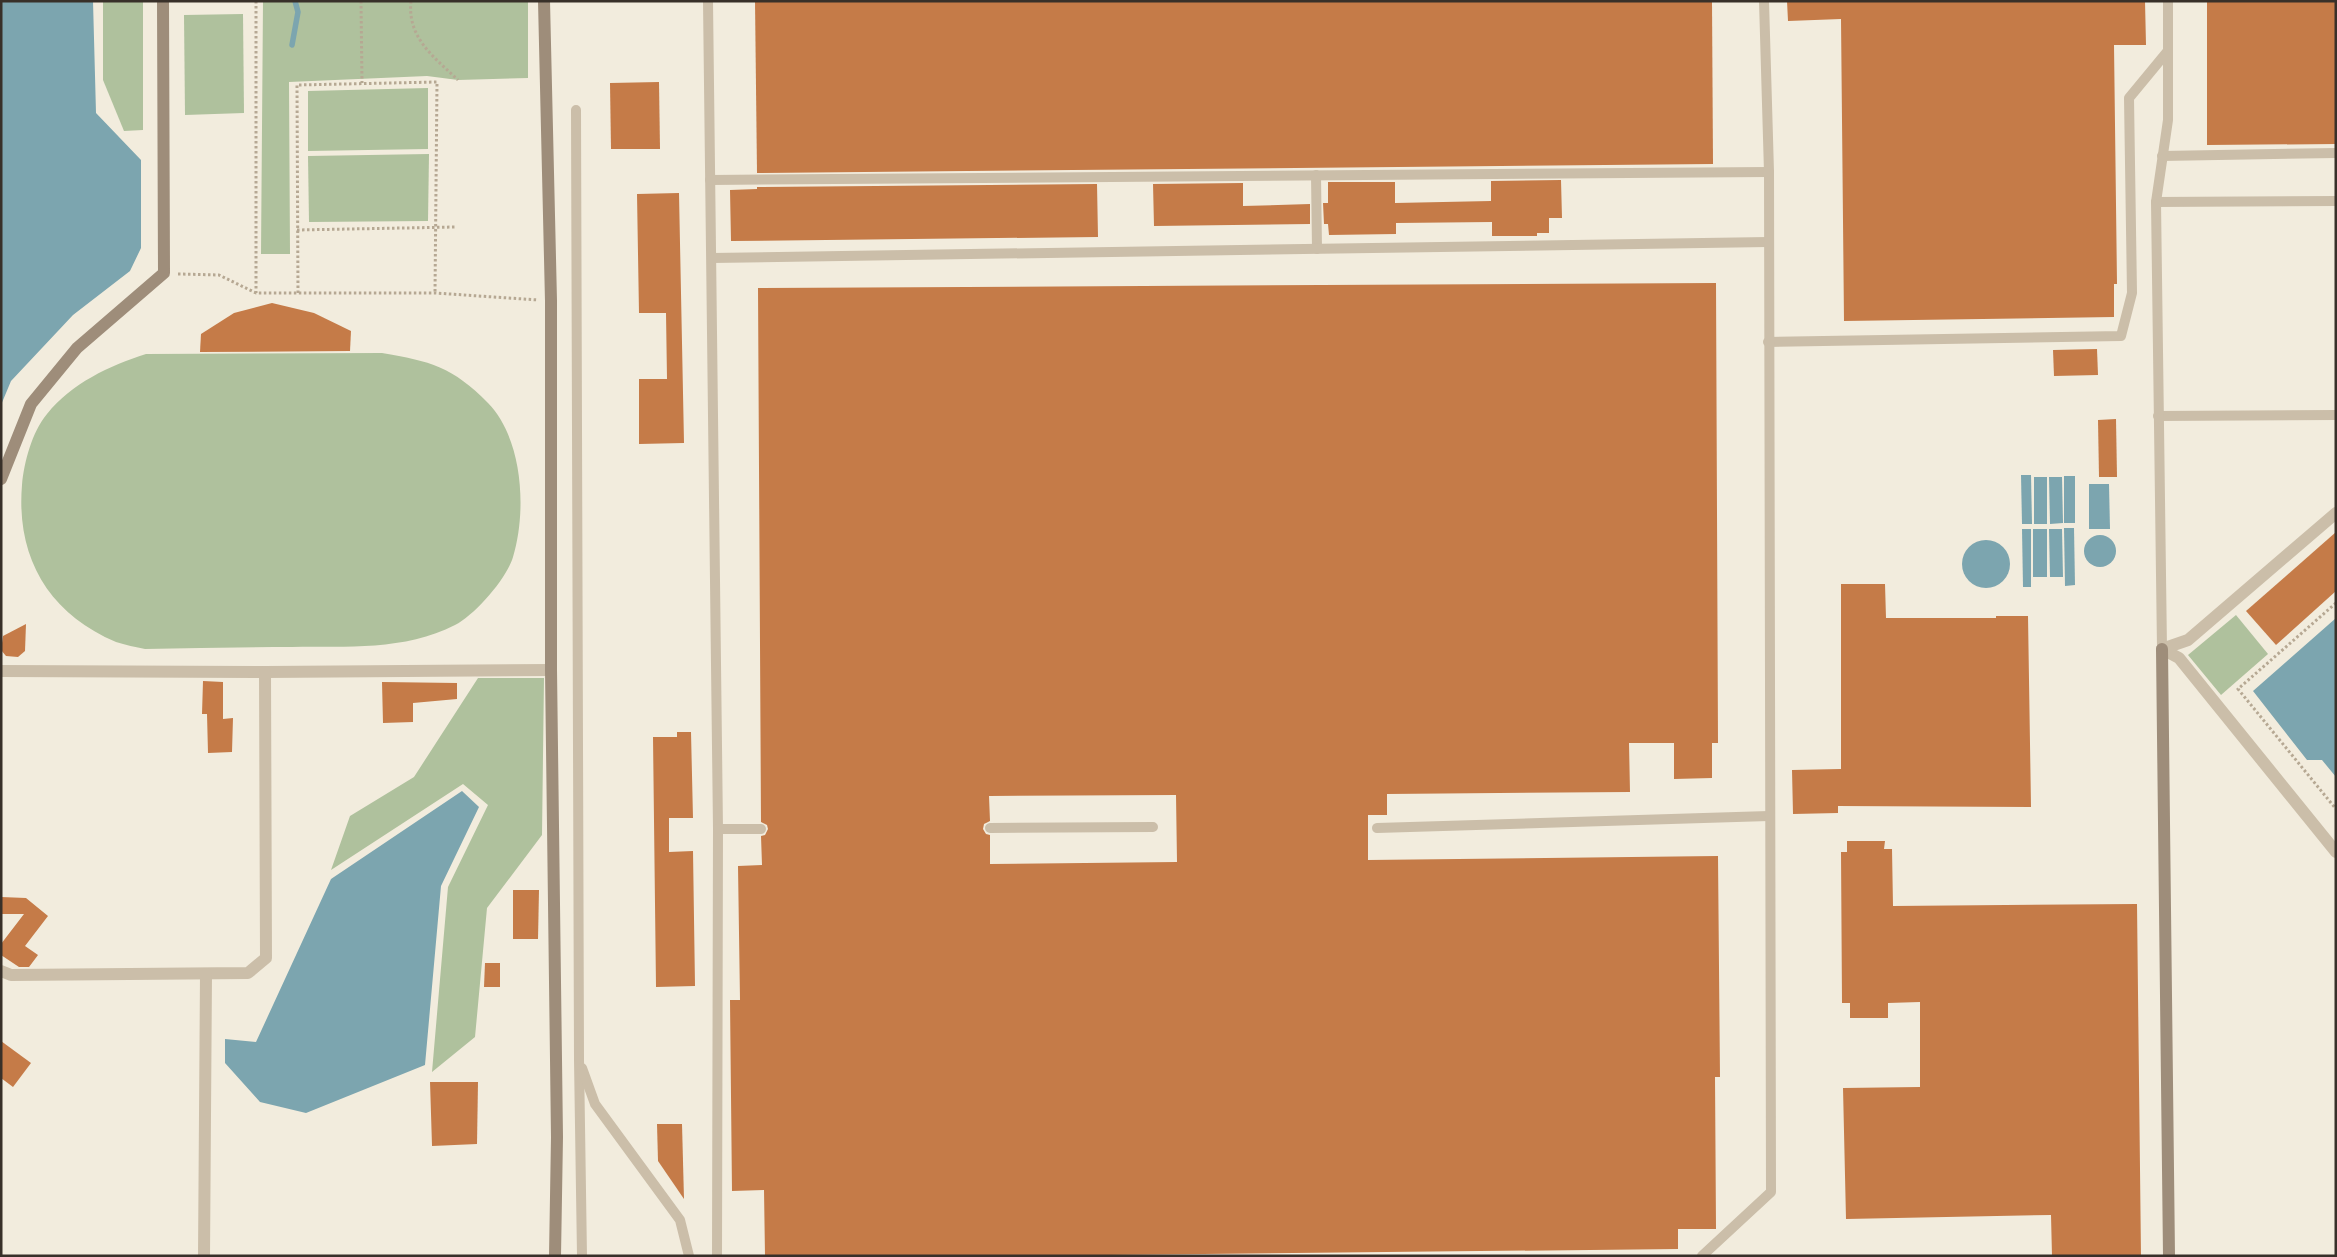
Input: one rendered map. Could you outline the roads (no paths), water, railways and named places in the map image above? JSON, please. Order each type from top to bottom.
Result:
[{"type":"street","points":[[1,479],[31,404],[77,348],[164,273],[163,1]]},
{"type":"street","points":[[544,1],[551,301],[551,670],[557,1137],[555,1256]]},
{"type":"street","points":[[2162,648],[2188,640],[2336,513]]},
{"type":"street","points":[[2162,648],[2179,658],[2336,852]]},
{"type":"street","points":[[2162,648],[2169,1256]]},
{"type":"street","points":[[1,671],[551,670]]},
{"type":"street","points":[[1,971],[11,976],[248,973],[266,958],[265,672]]},
{"type":"street","points":[[204,1256],[206,974]]},
{"type":"lane","points":[[708,1],[718,829],[717,1256]]},
{"type":"lane","points":[[1702,1256],[1770,1192],[1768,816],[1769,172],[1764,1]]},
{"type":"lane","points":[[2162,648],[2156,202],[2168,120],[2166,52],[2168,1]]},
{"type":"lane","points":[[1768,342],[2121,336],[2132,293],[2129,98],[2166,52]]},
{"type":"lane","points":[[576,110],[579,1060],[582,1256]]},
{"type":"lane","points":[[2162,156],[2336,153]]},
{"type":"lane","points":[[710,180],[1769,172]]},
{"type":"lane","points":[[1316,176],[1317,249]]},
{"type":"lane","points":[[2156,202],[2336,201]]},
{"type":"lane","points":[[712,258],[1768,242]]},
{"type":"lane","points":[[2158,416],[2336,415]]},
{"type":"lane","points":[[1377,828],[1768,816]]},
{"type":"lane","points":[[990,828],[1153,827]]},
{"type":"lane","points":[[718,829],[761,829]]},
{"type":"lane","points":[[579,1060],[595,1104],[680,1220],[688,1256]]},
{"type":"water","points":[[1,1],[93,1],[96,113],[141,160],[141,248],[130,271],[73,315],[11,381],[1,405]]},
{"type":"water","points":[[2021,475],[2031,475],[2032,524],[2022,524]]},
{"type":"water","points":[[2064,476],[2075,476],[2075,523],[2064,523]]},
{"type":"water","points":[[2034,477],[2047,477],[2047,524],[2034,524]]},
{"type":"water","points":[[2049,477],[2062,477],[2063,523],[2050,524]]},
{"type":"water","points":[[2089,484],[2109,484],[2110,529],[2089,529]]},
{"type":"water","points":[[2064,528],[2074,528],[2075,585],[2065,586]]},
{"type":"water","points":[[2022,529],[2031,529],[2031,587],[2023,587]]},
{"type":"water","points":[[2033,529],[2047,529],[2047,577],[2033,577]]},
{"type":"water","points":[[2049,529],[2062,529],[2063,577],[2050,577]]},
{"type":"water","points":[[2100,535],[2112,539],[2116,551],[2112,563],[2100,567],[2088,563],[2084,551],[2088,539]]},
{"type":"water","points":[[1986,540],[1995,542],[2003,547],[2008,555],[2010,564],[2008,573],[2003,581],[1995,586],[1986,588],[1977,586],[1969,581],[1964,573],[1962,564],[1964,555],[1969,547],[1977,542]]},
{"type":"water","points":[[2336,618],[2336,777],[2322,760],[2307,760],[2253,691]]},
{"type":"water","points":[[462,791],[479,807],[441,886],[425,1065],[306,1113],[260,1102],[225,1063],[225,1039],[256,1042],[331,879]]},
{"type":"waterway","points":[[292,45],[298,12],[295,1]]}]
